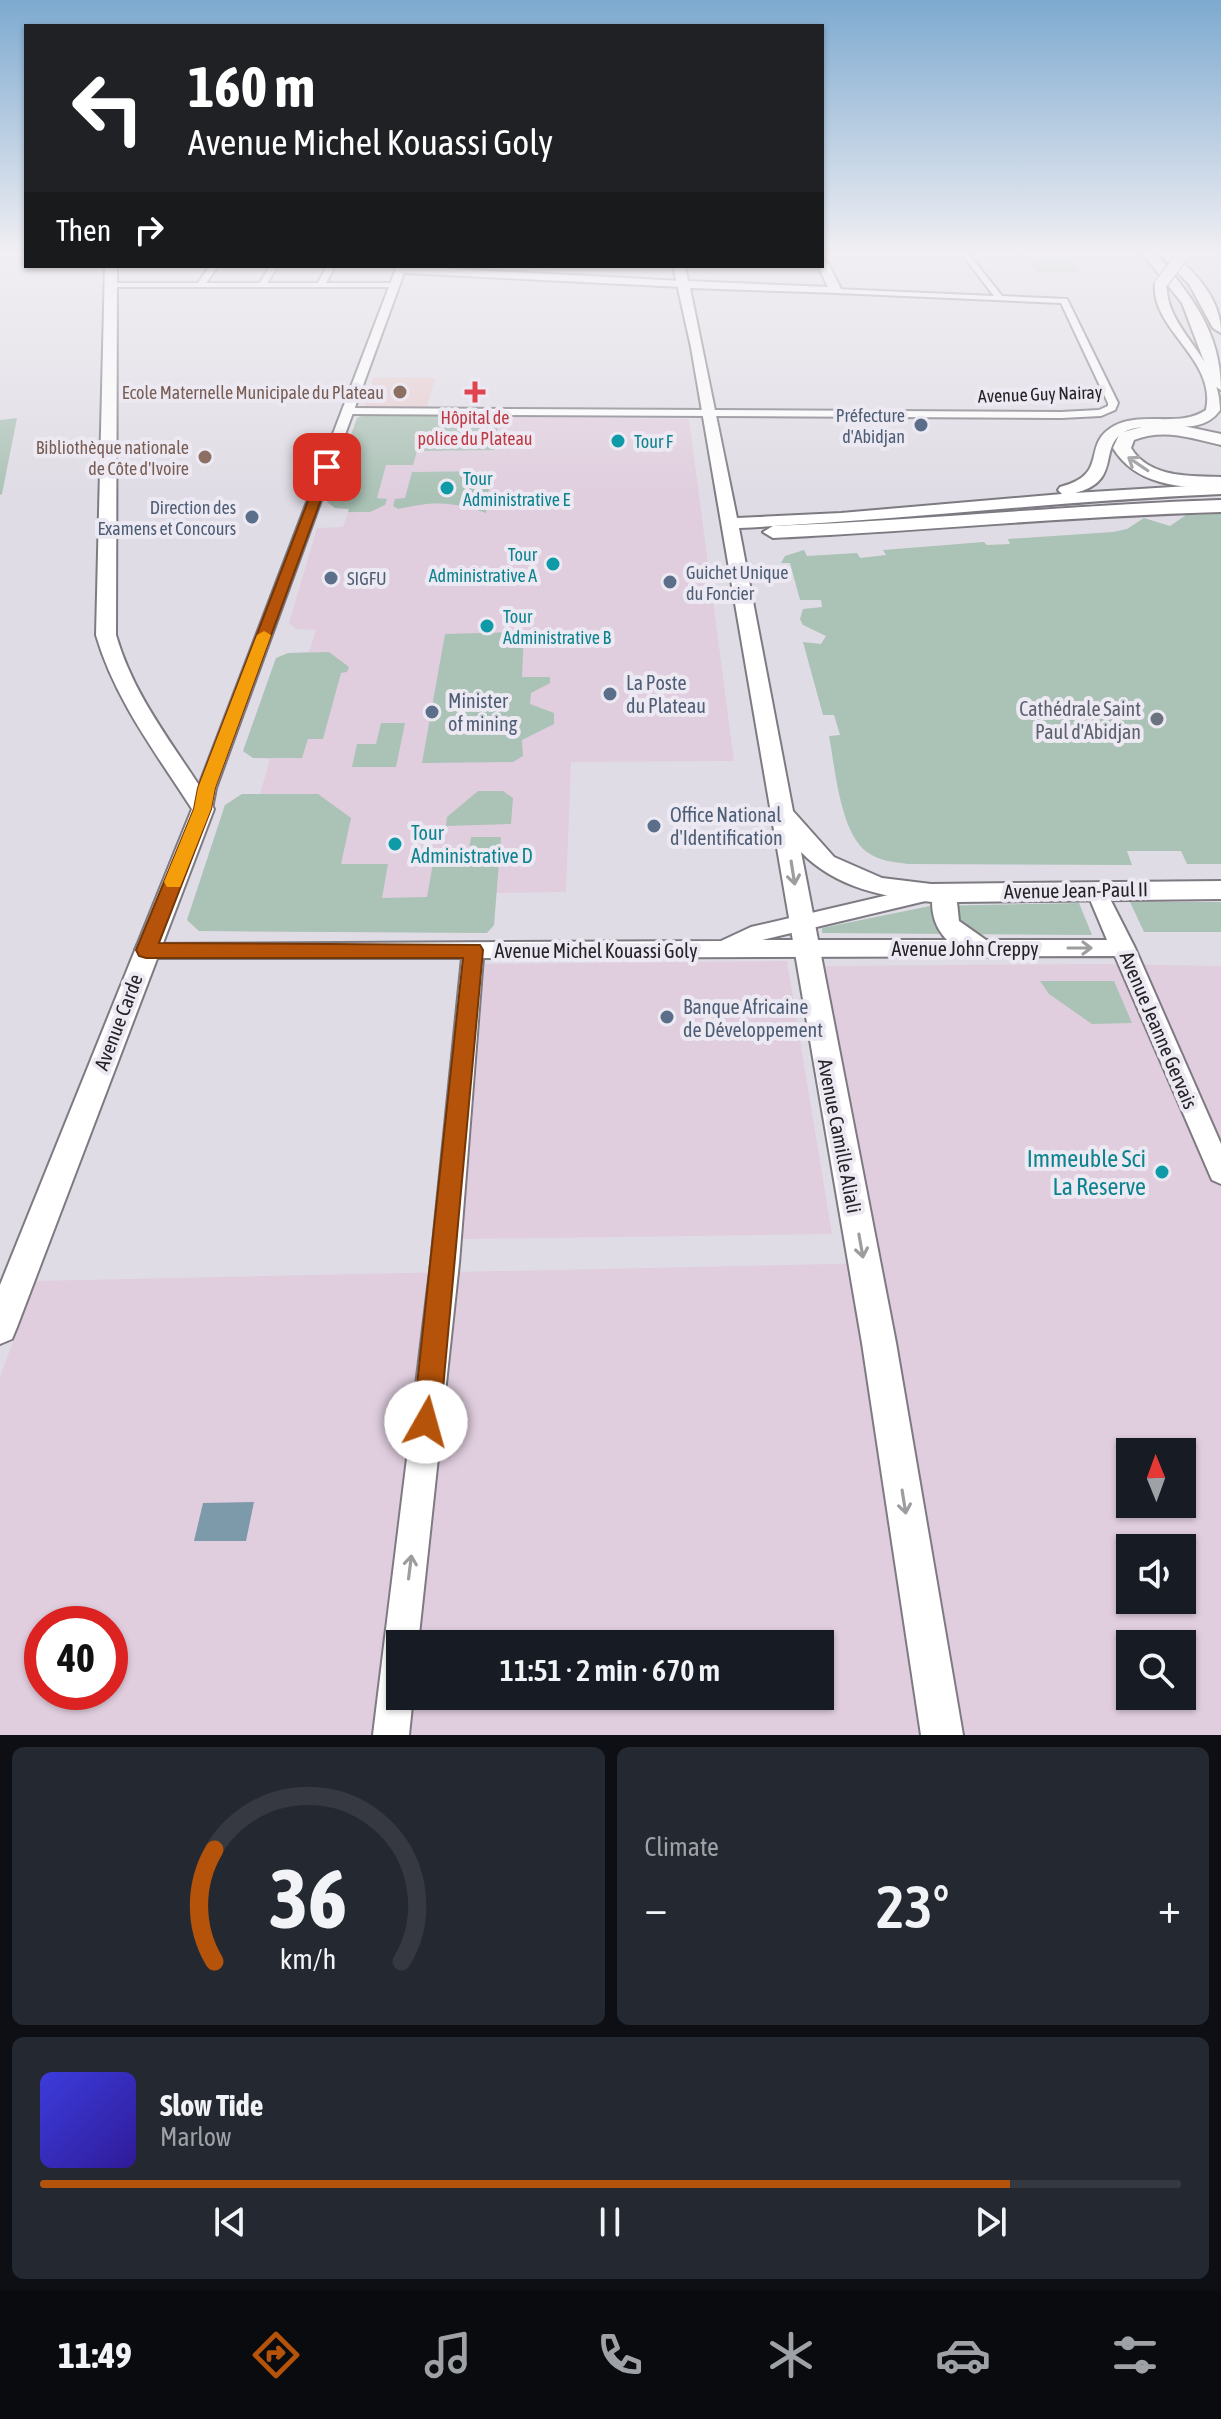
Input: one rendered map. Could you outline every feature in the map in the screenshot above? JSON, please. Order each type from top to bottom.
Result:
[{"type":"highway","points":[[1200,334],[1217,383]]},
{"type":"highway","points":[[1219,491],[1145,470],[1128,459],[1122,443],[1137,432],[1167,429],[1221,440]]},
{"type":"highway","points":[[773,532],[932,525],[1115,509],[1219,491]]},
{"type":"main road","points":[[111,334],[106,635],[111,658],[124,686],[203,809]]},
{"type":"main road","name":"Avenue Camille Aliali","points":[[693,334],[879,1343],[942,1735]]},
{"type":"main road","points":[[919,510],[1086,485],[1100,473],[1106,443],[1119,429],[1149,423],[1186,422],[1209,415],[1215,404],[1217,383],[1183,334]]},
{"type":"main road","points":[[728,530],[1126,493],[1219,491]]},
{"type":"main road","points":[[728,530],[773,532]]},
{"type":"main road","name":"Avenue Jean-Paul II","points":[[777,797],[802,839],[834,868],[878,886],[938,892],[1221,890]]},
{"type":"main road","name":"Avenue Carde","points":[[0,1327],[203,809]]},
{"type":"main road","points":[[938,892],[945,924],[953,933],[977,947]]},
{"type":"street","name":"Avenue Carde","points":[[203,809],[207,788],[377,334]]},
{"type":"street","name":"Avenue Guy Nairay","points":[[708,412],[1101,413],[1112,408],[1113,403],[1080,334]]},
{"type":"street","points":[[348,411],[708,412]]},
{"type":"street","name":"Avenue Jeanne Gervais","points":[[1096,890],[1221,1172]]},
{"type":"street","name":"Avenue Jean-Paul II","points":[[803,936],[938,892]]},
{"type":"street","name":"Avenue John Creppy","points":[[803,936],[977,947],[1124,948]]},
{"type":"street","name":"Avenue Michel Kouassi Goly","points":[[146,950],[719,950],[803,936]]},
{"type":"street","points":[[403,1630],[446,1249],[473,950]]},
{"type":"street","points":[[391,1735],[394,1710]]},
{"type":"shaded area","name":"Ecole Maternelle Municipale du Plateau","points":[[374,378],[435,378],[427,407],[364,407]]},
{"type":"shaded area","points":[[364,415],[689,419],[734,761],[571,762],[566,892],[496,893],[494,925],[487,932],[199,931],[187,920],[225,805],[242,794],[260,794],[270,759],[253,758],[243,751],[276,658],[288,653],[309,652],[316,630],[296,629],[289,623],[317,528],[343,527],[349,509],[335,508],[327,502],[357,418]]},
{"type":"shaded area","points":[[787,961],[832,1234],[462,1239],[485,964]]},
{"type":"shaded area","points":[[823,966],[1221,966],[1221,1735],[0,1735],[0,1377],[35,1281],[877,1263]]},
{"type":"green space","points":[[364,415],[491,415],[499,418],[494,450],[417,451],[413,465],[386,465],[377,498],[387,499],[385,505],[370,512],[348,512],[349,509],[335,508],[327,502],[357,418]]},
{"type":"green space","points":[[17,418],[2,494],[0,495],[0,420]]},
{"type":"green space","points":[[491,471],[486,513],[442,504],[398,509],[393,506],[395,499],[405,498],[412,472]]},
{"type":"green space","points":[[1221,510],[1221,864],[1187,864],[1181,851],[1127,851],[1132,865],[908,864],[876,857],[858,843],[840,798],[829,736],[840,735],[834,715],[823,715],[803,642],[821,644],[826,636],[803,625],[800,619],[803,609],[822,607],[821,600],[800,600],[790,563],[781,563],[785,556],[804,550],[807,556],[857,553],[860,558],[886,555],[883,550],[984,542],[987,545],[1010,544],[1008,539],[1113,532],[1127,529],[1144,518],[1170,526],[1192,511]]},
{"type":"green space","points":[[524,632],[522,677],[550,677],[550,683],[531,693],[530,704],[554,713],[554,724],[522,740],[523,756],[513,762],[422,763],[445,634]]},
{"type":"green space","points":[[329,652],[349,667],[347,672],[341,673],[323,739],[308,739],[302,758],[253,758],[243,751],[276,658],[288,653]]},
{"type":"green space","points":[[381,723],[405,723],[396,767],[352,767],[357,744],[376,744]]},
{"type":"green space","points":[[478,791],[503,791],[513,798],[511,824],[446,826],[447,817]]},
{"type":"green space","points":[[242,794],[318,794],[351,818],[341,864],[388,864],[382,898],[427,897],[433,863],[467,863],[471,837],[501,837],[494,925],[487,933],[199,931],[187,920],[225,805]]},
{"type":"green space","points":[[1130,902],[1221,902],[1221,932],[1144,932]]},
{"type":"green space","points":[[1079,903],[1092,935],[822,933],[822,928],[930,906]]},
{"type":"green space","points":[[1040,981],[1114,981],[1132,1023],[1092,1024],[1049,994]]},
{"type":"water","points":[[254,1502],[246,1541],[194,1541],[203,1503]]},
{"type":"slow traffic","points":[[173,882],[203,809],[207,788],[264,635]]},
{"type":"place","name":"Ecole Maternelle Municipale du Plateau","points":[[400,392]]},
{"type":"place","name":"Hôpital de police du Plateau","points":[[475,392]]},
{"type":"place","name":"Préfecture d'Abidjan","points":[[921,425]]},
{"type":"place","name":"Tour F","points":[[618,441]]},
{"type":"place","name":"Bibliothèque nationale de Côte d'Ivoire","points":[[205,457]]},
{"type":"place","name":"Tour Administrative E","points":[[447,488]]},
{"type":"place","name":"Direction des Examens et Concours","points":[[252,517]]},
{"type":"place","name":"Tour Administrative A","points":[[553,564]]},
{"type":"place","name":"SIGFU","points":[[331,578]]},
{"type":"place","name":"Guichet Unique du Foncier","points":[[670,582]]},
{"type":"place","name":"Tour Administrative B","points":[[487,626]]},
{"type":"place","name":"La Poste du Plateau","points":[[610,694]]},
{"type":"place","name":"Minister of mining","points":[[432,712]]},
{"type":"place","name":"Cathédrale Saint Paul d'Abidjan","points":[[1157,719]]},
{"type":"place","name":"Office National d'Identification","points":[[654,826]]},
{"type":"place","name":"Tour Administrative D","points":[[395,844]]},
{"type":"place","name":"Banque Africaine de Développement","points":[[667,1017]]},
{"type":"place","name":"Immeuble Sci La Reserve","points":[[1162,1172]]},
{"type":"route","points":[[327,467],[207,788],[203,809],[146,950],[473,950],[445,1263],[426,1422]]}]
